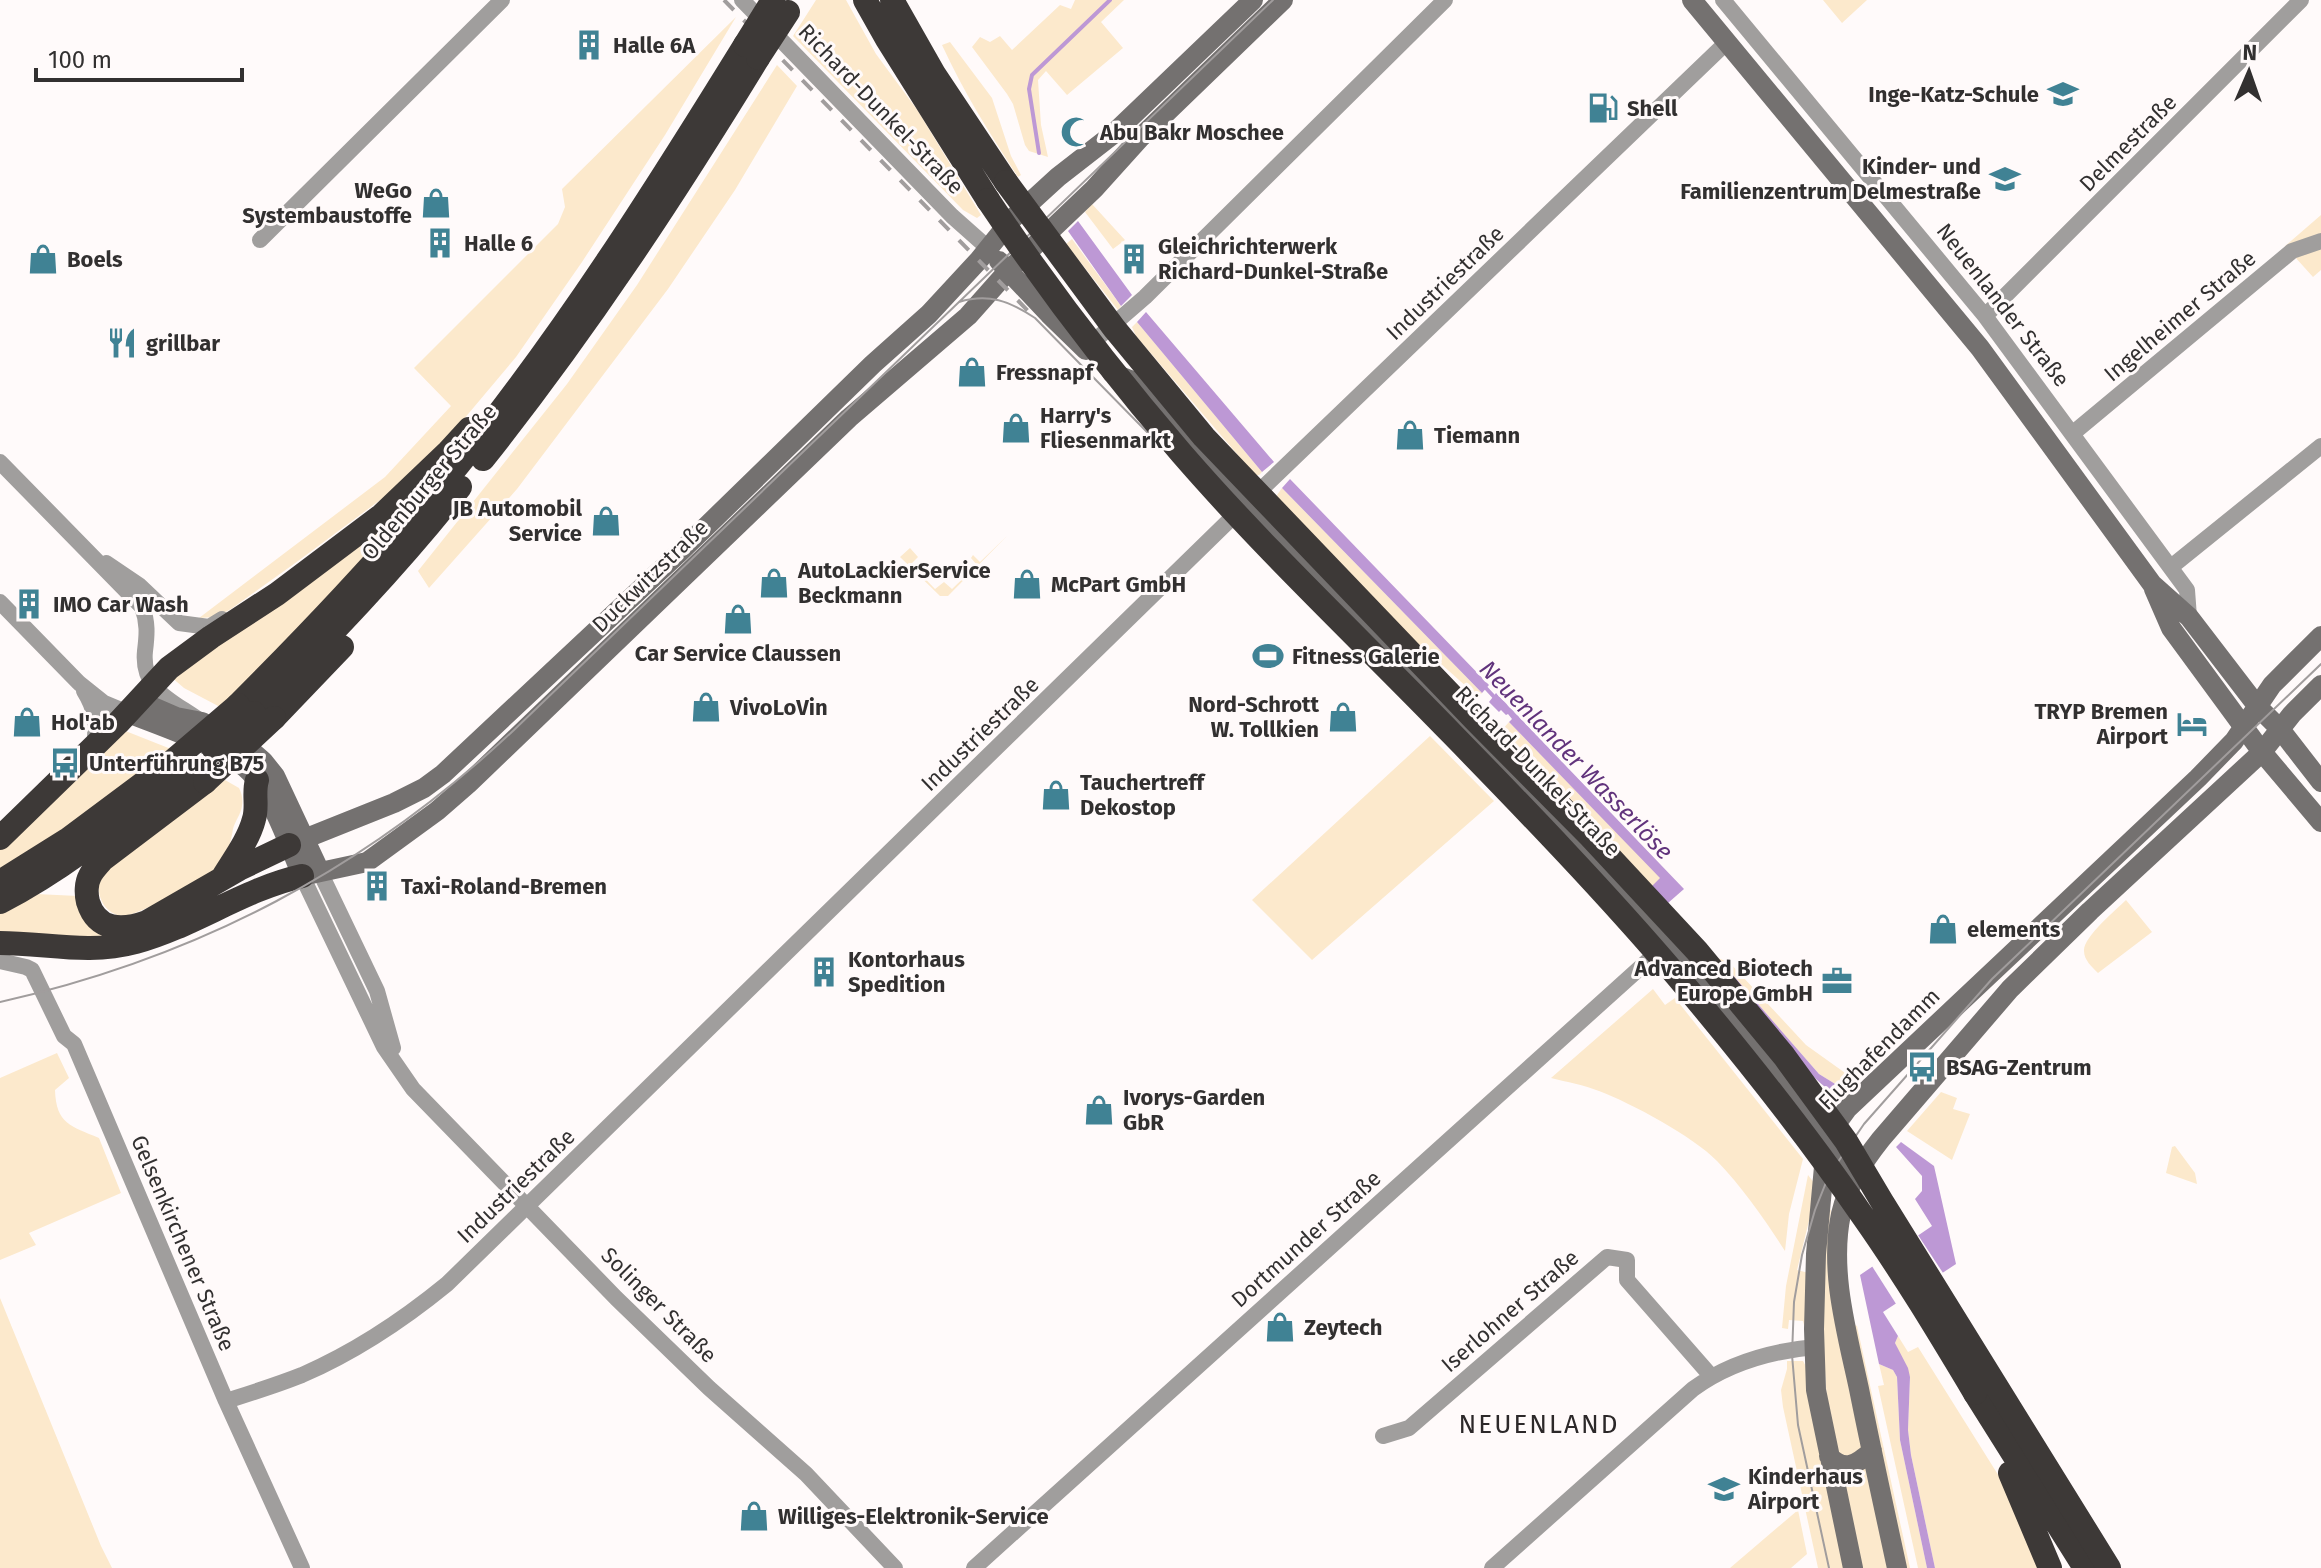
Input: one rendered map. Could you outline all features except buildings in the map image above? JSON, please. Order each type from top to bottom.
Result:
[{"type":"highway","points":[[865,0],[988,200],[1053,292],[1137,400],[1298,578],[1565,853],[1704,1009],[1788,1115],[1862,1214],[1917,1297],[2085,1568]]},
{"type":"highway","points":[[892,0],[934,74],[1006,182],[1114,328],[1204,437],[1633,882],[1697,951],[1784,1056],[1846,1141],[2109,1568]]},
{"type":"highway","name":"Oldenburger Straße","points":[[255,712],[501,409],[627,235],[785,4]]},
{"type":"highway","name":"Oldenburger Straße","points":[[0,902],[85,849],[187,772],[367,620],[413,564],[432,523],[546,379],[613,286],[680,185],[752,51]]},
{"type":"highway","points":[[0,838],[169,668],[277,594],[382,515],[470,427],[501,409]]},
{"type":"highway","points":[[255,712],[187,772],[102,860],[89,877],[86,896],[97,920],[119,929],[131,928],[298,842]]},
{"type":"highway","name":"Oldenburger Straße","points":[[0,882],[187,772]]},
{"type":"highway","points":[[221,879],[254,820],[257,780]]},
{"type":"highway","points":[[0,943],[72,949],[138,942],[200,919],[275,882],[311,874]]},
{"type":"highway","points":[[1975,1393],[2050,1568]]},
{"type":"main road","name":"Duckwitzstraße","points":[[298,842],[394,803],[443,774],[679,553],[863,373],[929,314],[1012,219],[1112,135],[1253,0]]},
{"type":"main road","name":"Duckwitzstraße","points":[[311,874],[367,862],[459,792],[849,418],[968,316],[1008,271],[1094,189],[1140,138],[1283,0]]},
{"type":"main road","name":"Neuenlander Straße","points":[[1692,0],[1980,348],[2152,584],[2189,617],[2321,782]]},
{"type":"main road","points":[[988,248],[1008,271]]},
{"type":"main road","name":"Richard-Dunkel-Straße","points":[[1008,271],[1109,372],[1138,383],[1247,503],[1668,943],[1757,1048],[1853,1181]]},
{"type":"main road","name":"Neuenlander Straße","points":[[2152,584],[2171,628],[2262,752],[2321,822]]},
{"type":"main road","name":"Flughafendamm","points":[[1853,1568],[1816,1390],[1816,1254],[1826,1145],[1831,1131],[1847,1109],[2198,778],[2234,741],[2272,685],[2321,636]]},
{"type":"main road","points":[[1897,1568],[1845,1321],[1837,1259],[1841,1215],[1853,1181],[1881,1139],[2010,989],[2262,752],[2321,685]]},
{"type":"main road","points":[[140,700],[176,717],[202,722],[248,748],[263,761],[275,776],[298,842]]},
{"type":"main road","points":[[140,700],[209,747],[248,769],[298,842]]},
{"type":"main road","name":"Solinger Straße","points":[[298,842],[311,874]]},
{"type":"main road","points":[[1829,1456],[1836,1464],[1848,1467],[1857,1464],[1872,1451]]},
{"type":"street","points":[[260,240],[502,0]]},
{"type":"street","name":"Richard-Dunkel-Straße","points":[[742,0],[942,206],[988,248]]},
{"type":"street","points":[[1085,349],[1164,279],[1445,0]]},
{"type":"street","name":"Neuenlander Straße","points":[[1723,0],[1985,316],[2187,590],[2189,617]]},
{"type":"street","name":"Delmestraße","points":[[1985,316],[2301,0]]},
{"type":"street","name":"Industriestraße","points":[[226,1401],[300,1375],[374,1338],[447,1284],[1247,503],[1727,42]]},
{"type":"street","name":"Ingelheimer Straße","points":[[2072,434],[2292,251],[2321,241]]},
{"type":"street","points":[[2171,567],[2321,446]]},
{"type":"street","points":[[0,602],[79,683],[104,703],[140,700],[146,675],[146,619],[142,607],[3,462]]},
{"type":"street","points":[[97,559],[112,565],[140,586],[179,623],[209,627],[254,598],[277,594]]},
{"type":"street","points":[[79,683],[93,705],[96,717],[94,746]]},
{"type":"street","name":"Solinger Straße","points":[[311,874],[371,1021],[384,1047],[413,1089],[616,1298],[709,1388],[806,1474],[895,1568]]},
{"type":"street","name":"Dortmunder Straße","points":[[974,1568],[1668,943]]},
{"type":"street","name":"Gelsenkirchener Straße","points":[[0,961],[32,970],[64,1036],[74,1044],[226,1401],[302,1568]]},
{"type":"street","name":"Iserlohner Straße","points":[[1383,1436],[1409,1428],[1607,1257],[1627,1260],[1627,1280],[1711,1376]]},
{"type":"street","points":[[1492,1568],[1711,1376],[1780,1350],[1815,1347]]},
{"type":"shaded area","points":[[816,0],[846,0],[876,54],[918,111],[981,215],[977,218],[963,210],[793,36]]},
{"type":"shaded area","points":[[1075,0],[1124,0],[1101,22],[1123,48],[1067,95],[1046,71],[1038,80],[1041,125],[1048,157],[1029,151],[1013,104],[972,47],[980,37],[990,42],[1000,36],[1012,50],[1060,5],[1071,9]]},
{"type":"shaded area","points":[[1823,0],[1867,0],[1842,23]]},
{"type":"shaded area","points":[[736,17],[665,135],[582,262],[516,357],[453,432],[395,489],[298,561],[231,609],[216,617],[199,618],[385,477],[451,406],[414,368],[558,224],[565,207],[562,189]]},
{"type":"shaded area","points":[[950,42],[992,98],[1011,156],[1021,175],[1018,177],[950,62],[942,45]]},
{"type":"shaded area","points":[[777,65],[797,86],[735,190],[668,289],[517,489],[429,588],[418,571],[567,384],[637,285]]},
{"type":"shaded area","points":[[1092,204],[1125,240],[1113,249],[1085,212]]},
{"type":"shaded area","points":[[2321,215],[2321,270],[2313,277],[2285,246]]},
{"type":"shaded area","points":[[1078,221],[1132,295],[1121,306],[1068,231]]},
{"type":"shaded area","points":[[1072,239],[1121,306],[1118,310],[1066,244]]},
{"type":"shaded area","points":[[1146,312],[1274,462],[1262,472],[1137,322]]},
{"type":"shaded area","points":[[1137,322],[1262,472],[1259,475],[1255,475],[1136,336],[1132,327]]},
{"type":"shaded area","points":[[1290,479],[1489,685],[1482,693],[1282,488]]},
{"type":"shaded area","points":[[1282,488],[1482,693],[1478,697],[1440,663],[1437,664],[1280,503],[1277,495]]},
{"type":"shaded area","points":[[396,513],[401,517],[288,640],[220,707],[184,688],[170,676]]},
{"type":"shaded area","points":[[1007,536],[948,596],[940,596],[900,557],[910,548],[918,557],[911,564],[935,589],[944,582],[952,589],[977,565],[971,558],[973,555],[980,562]]},
{"type":"shaded area","points":[[1496,693],[1684,889],[1668,903],[1645,893],[1660,878],[1509,722],[1512,719],[1508,714],[1499,712],[1489,702]]},
{"type":"shaded area","points":[[1509,722],[1661,878],[1652,887],[1501,731]]},
{"type":"shaded area","points":[[123,730],[171,749],[104,803],[0,869],[0,850]]},
{"type":"shaded area","points":[[1430,736],[1494,801],[1312,960],[1252,900]]},
{"type":"shaded area","points":[[225,780],[239,788],[242,803],[226,855],[218,869],[172,896],[131,914],[118,915],[107,909],[99,892],[101,878],[106,871]]},
{"type":"shaded area","points":[[36,894],[78,896],[107,935],[102,941],[0,936],[0,912]]},
{"type":"shaded area","points":[[2126,900],[2152,932],[2098,973],[2085,957],[2085,945],[2094,931]]},
{"type":"shaded area","points":[[1718,958],[1730,963],[1806,1045],[1855,1080],[1845,1090],[1819,1074]]},
{"type":"shaded area","points":[[1718,958],[1819,1074],[1845,1090],[1837,1094],[1809,1072],[1774,1033]]},
{"type":"shaded area","points":[[1653,989],[1665,1005],[1675,998],[1803,1159],[1789,1214],[1785,1251],[1736,1182],[1707,1152],[1661,1122],[1612,1096],[1551,1078]]},
{"type":"shaded area","points":[[57,1053],[69,1078],[55,1090],[58,1110],[73,1127],[99,1138],[121,1193],[29,1233],[36,1245],[0,1260],[0,1078]]},
{"type":"shaded area","points":[[1941,1092],[1957,1098],[1953,1109],[1970,1114],[1952,1160],[1907,1131]]},
{"type":"shaded area","points":[[1901,1142],[1934,1166],[1956,1264],[1883,1312],[1898,1336],[1895,1343],[1910,1377],[1908,1430],[1911,1455],[1935,1568],[1927,1568],[1900,1440],[1897,1377],[1893,1370],[1879,1364],[1860,1275],[1932,1226],[1915,1199],[1922,1191],[1922,1176],[1896,1147]]},
{"type":"shaded area","points":[[2175,1146],[2195,1173],[2197,1184],[2166,1173],[2172,1147]]},
{"type":"shaded area","points":[[1808,1175],[1815,1184],[1813,1204],[1797,1270],[1809,1273],[1807,1324],[1789,1320],[1788,1329],[1782,1328],[1786,1286]]},
{"type":"shaded area","points":[[1828,1209],[1831,1210],[1828,1236],[1890,1568],[1860,1568],[1828,1417],[1822,1326]]},
{"type":"shaded area","points":[[0,1298],[101,1546],[112,1568],[0,1568]]},
{"type":"shaded area","points":[[1853,1324],[1857,1326],[1910,1568],[1904,1568]]},
{"type":"shaded area","points":[[1898,1336],[1908,1352],[1918,1347],[2012,1497],[2041,1568],[1935,1568],[1911,1455],[1908,1430],[1910,1377],[1895,1343]]},
{"type":"shaded area","points":[[1787,1361],[1803,1361],[1808,1370],[1846,1568],[1818,1568],[1783,1407],[1781,1390]]},
{"type":"shaded area","points":[[1879,1364],[1893,1370],[1897,1377],[1900,1440],[1927,1568],[1918,1568],[1878,1386],[1884,1385]]},
{"type":"shaded area","points":[[1798,1510],[1807,1554],[1791,1568],[1730,1568]]},
{"type":"pier","points":[[1916,1232],[1945,1276],[1898,1307],[1870,1263]]},
{"type":"waterway","name":"Neuenlander Wasserlöse","points":[[1039,153],[1029,89],[1032,75],[1110,0]]},
{"type":"waterway","name":"Neuenlander Wasserlöse","points":[[1484,686],[1497,700]]},
{"type":"tram line","points":[[0,1002],[73,983],[211,933],[339,865],[458,780],[514,730],[1273,0]]},
{"type":"tram line","points":[[959,302],[980,298],[998,300],[1035,318],[1687,982],[1832,1169],[1909,1252]]},
{"type":"tram line","points":[[1829,1568],[1798,1425],[1792,1355],[1794,1302],[1802,1255],[1829,1175],[1864,1124],[1992,979],[2321,664]]},
{"type":"railway","points":[[724,0],[1035,318]]},
{"type":"place","name":"Halle 6A","points":[[589,45]]},
{"type":"place","name":"Inge-Katz-Schule","points":[[2063,94]]},
{"type":"place","name":"Shell","points":[[1603,108]]},
{"type":"place","name":"Abu Bakr Moschee","points":[[1076,132]]},
{"type":"place","name":"Kinder- und Familienzentrum Delmestraße","points":[[2005,179]]},
{"type":"place","name":"WeGo Systembaustoffe","points":[[436,203]]},
{"type":"place","name":"Halle 6","points":[[440,243]]},
{"type":"place","name":"Boels","points":[[43,259]]},
{"type":"place","name":"Gleichrichterwerk Richard-Dunkel-Straße","points":[[1134,259]]},
{"type":"place","name":"grillbar","points":[[122,343]]},
{"type":"place","name":"Fressnapf","points":[[972,372]]},
{"type":"place","name":"Harry's Fliesenmarkt","points":[[1016,428]]},
{"type":"place","name":"Tiemann","points":[[1410,435]]},
{"type":"place","name":"JB Automobil Service","points":[[606,521]]},
{"type":"place","name":"AutoLackierService Beckmann","points":[[774,583]]},
{"type":"place","name":"McPart GmbH","points":[[1027,584]]},
{"type":"place","name":"IMO Car Wash","points":[[29,604]]},
{"type":"place","name":"Car Service Claussen","points":[[738,619]]},
{"type":"place","name":"Fitness Galerie","points":[[1268,656]]},
{"type":"place","name":"VivoLoVin","points":[[706,707]]},
{"type":"place","name":"Nord-Schrott W. Tollkien","points":[[1343,717]]},
{"type":"place","name":"Hol'ab","points":[[27,722]]},
{"type":"place","name":"TRYP Bremen Airport","points":[[2192,724]]},
{"type":"place","name":"Unterführung B75","points":[[65,763]]},
{"type":"place","name":"Tauchertreff Dekostop","points":[[1056,795]]},
{"type":"place","name":"Taxi-Roland-Bremen","points":[[377,886]]},
{"type":"place","name":"elements","points":[[1943,929]]},
{"type":"place","name":"Kontorhaus Spedition","points":[[824,972]]},
{"type":"place","name":"Advanced Biotech Europe GmbH","points":[[1837,981]]},
{"type":"place","name":"BSAG-Zentrum","points":[[1922,1067]]},
{"type":"place","name":"Ivorys-Garden GbR","points":[[1099,1110]]},
{"type":"place","name":"Zeytech","points":[[1280,1327]]},
{"type":"place","name":"Kinderhaus Airport","points":[[1724,1489]]},
{"type":"place","name":"Williges-Elektronik-Service","points":[[754,1516]]},
{"type":"district","name":"NEUENLAND","points":[[1539,1424]]}]
